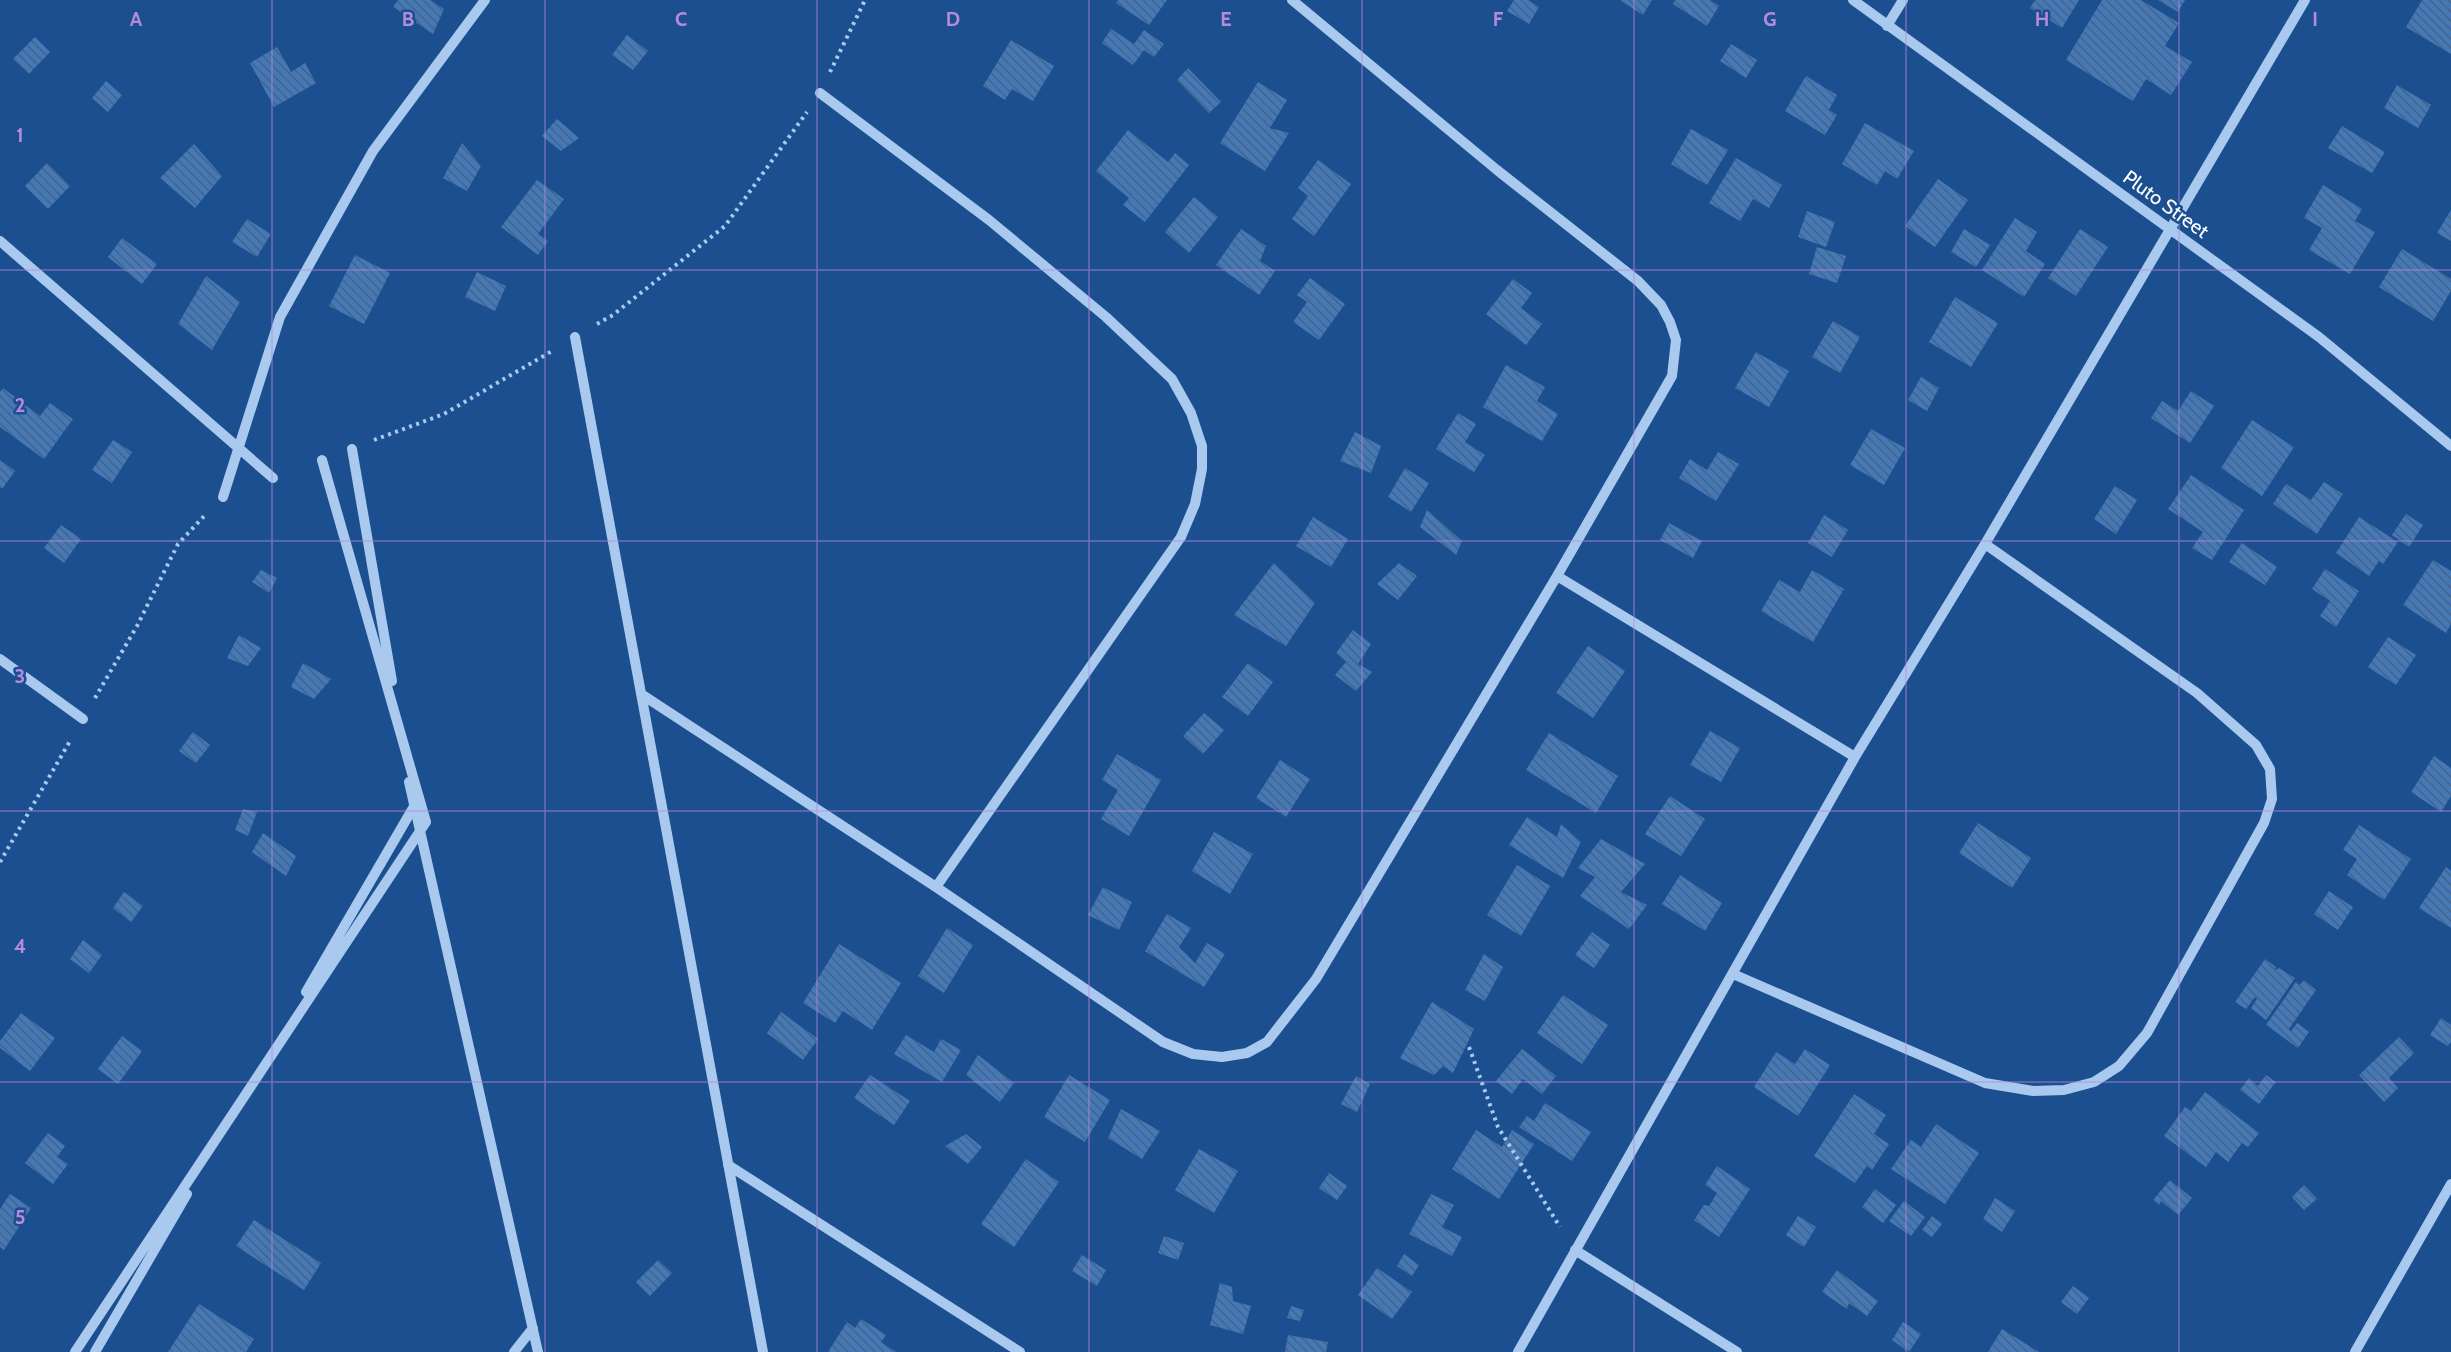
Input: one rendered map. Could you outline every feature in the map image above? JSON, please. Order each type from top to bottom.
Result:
[{"type":"street","points":[[223,497],[280,317],[373,151],[485,0]]},
{"type":"street","points":[[640,694],[936,886],[1163,1042],[1192,1054],[1222,1057],[1247,1053],[1267,1042],[1316,979],[1557,576],[1672,376],[1676,340],[1661,305],[1638,281],[1497,170],[1292,0]]},
{"type":"street","name":"Pluto Street","points":[[1853,0],[2319,337],[2451,446]]},
{"type":"street","points":[[1887,26],[1903,0]]},
{"type":"street","points":[[1518,1352],[1855,757],[1985,544],[2305,0]]},
{"type":"street","points":[[820,93],[989,220],[1106,317],[1172,380],[1191,413],[1202,446],[1202,469],[1195,504],[1181,537],[936,886]]},
{"type":"street","points":[[0,241],[273,478]]},
{"type":"street","points":[[574,338],[763,1352]]},
{"type":"street","points":[[352,449],[413,808],[538,1352]]},
{"type":"street","points":[[75,1352],[426,822],[322,460]]},
{"type":"street","points":[[1733,974],[1985,1083],[2033,1091],[2064,1090],[2094,1082],[2119,1066],[2147,1033],[2264,823],[2272,799],[2270,769],[2256,745],[2197,693],[1985,544]]},
{"type":"street","points":[[1557,576],[1855,757]]},
{"type":"street","points":[[0,659],[83,719]]},
{"type":"street","points":[[95,1352],[413,808]]},
{"type":"street","points":[[728,1165],[1020,1352]]},
{"type":"street","points":[[2355,1352],[2451,1184]]},
{"type":"street","points":[[1575,1250],[1737,1352]]},
{"type":"street","points":[[514,1352],[533,1328]]},
{"type":"path","points":[[352,449],[444,414],[613,315],[725,226],[820,93],[865,0]]},
{"type":"path","points":[[0,862],[137,626],[178,544],[223,497]]},
{"type":"path","points":[[1469,1047],[1498,1127],[1575,1250]]},
{"type":"building","points":[[398,0],[430,0],[444,9],[433,34],[393,7]]},
{"type":"building","points":[[1118,0],[1167,0],[1149,25],[1116,3]]},
{"type":"building","points":[[1514,0],[1528,0],[1539,7],[1529,24],[1507,11]]},
{"type":"building","points":[[1620,0],[1652,0],[1643,15]]},
{"type":"building","points":[[1675,0],[1710,0],[1719,6],[1707,26],[1673,4]]},
{"type":"building","points":[[2035,0],[2079,0],[2062,28],[2030,8]]},
{"type":"building","points":[[2102,0],[2141,0],[2179,23],[2165,46],[2192,62],[2171,95],[2146,79],[2133,101],[2066,60]]},
{"type":"building","points":[[2158,0],[2185,0],[2178,12]]},
{"type":"building","points":[[2422,0],[2451,0],[2451,54],[2406,27]]},
{"type":"building","points":[[1111,29],[1134,44],[1144,30],[1164,44],[1154,57],[1144,50],[1133,65],[1102,43]]},
{"type":"building","points":[[627,35],[648,51],[633,70],[612,55]]},
{"type":"building","points":[[35,37],[50,52],[29,74],[13,59]]},
{"type":"building","points":[[1011,40],[1054,66],[1033,101],[1012,89],[1005,100],[983,86]]},
{"type":"building","points":[[1731,44],[1757,60],[1746,78],[1720,61]]},
{"type":"building","points":[[277,47],[291,72],[305,63],[316,83],[274,107],[250,63]]},
{"type":"building","points":[[1188,68],[1221,102],[1209,113],[1177,80]]},
{"type":"building","points":[[1806,76],[1837,95],[1829,110],[1837,115],[1825,135],[1785,111]]},
{"type":"building","points":[[106,81],[122,95],[108,112],[92,98]]},
{"type":"building","points":[[1258,82],[1287,100],[1270,128],[1289,133],[1265,171],[1220,143]]},
{"type":"building","points":[[2397,85],[2431,105],[2418,128],[2384,108]]},
{"type":"building","points":[[557,119],[579,138],[561,151],[542,136]]},
{"type":"building","points":[[1865,123],[1914,151],[1897,179],[1885,171],[1877,185],[1842,164]]},
{"type":"building","points":[[2342,126],[2385,152],[2372,173],[2328,148]]},
{"type":"building","points":[[1691,129],[1728,150],[1707,185],[1671,164]]},
{"type":"building","points":[[1128,130],[1168,162],[1175,153],[1189,165],[1145,222],[1123,205],[1129,198],[1096,171]]},
{"type":"building","points":[[462,143],[481,166],[467,191],[443,178]]},
{"type":"building","points":[[194,144],[222,176],[195,208],[160,178]]},
{"type":"building","points":[[1736,158],[1782,185],[1769,208],[1753,199],[1740,221],[1709,203]]},
{"type":"building","points":[[1318,160],[1351,184],[1314,236],[1292,219],[1308,196],[1298,188]]},
{"type":"building","points":[[47,163],[70,186],[48,209],[25,186]]},
{"type":"building","points":[[1938,179],[1968,200],[1935,247],[1905,226]]},
{"type":"building","points":[[537,180],[564,199],[538,234],[548,241],[538,255],[501,227]]},
{"type":"building","points":[[2323,185],[2362,209],[2355,221],[2375,232],[2350,274],[2309,250],[2322,228],[2304,218]]},
{"type":"building","points":[[1194,197],[1218,217],[1189,253],[1165,232]]},
{"type":"building","points":[[2451,210],[2451,241],[2437,233]]},
{"type":"building","points":[[1807,211],[1835,222],[1826,247],[1798,237]]},
{"type":"building","points":[[2015,218],[2037,232],[2026,251],[2045,264],[2024,297],[1982,270]]},
{"type":"building","points":[[247,219],[271,234],[257,257],[232,242]]},
{"type":"building","points":[[1241,229],[1266,246],[1260,261],[1275,271],[1259,295],[1216,265]]},
{"type":"building","points":[[1964,229],[1990,245],[1976,267],[1951,252]]},
{"type":"building","points":[[2080,229],[2108,247],[2076,296],[2048,278]]},
{"type":"building","points":[[122,238],[157,264],[142,284],[108,257]]},
{"type":"building","points":[[1817,247],[1846,256],[1837,283],[1809,274]]},
{"type":"building","points":[[2402,249],[2451,279],[2451,291],[2433,321],[2379,287]]},
{"type":"building","points":[[355,255],[390,273],[364,324],[329,306]]},
{"type":"building","points":[[477,272],[506,286],[495,311],[465,297]]},
{"type":"building","points":[[206,276],[240,302],[212,350],[178,324]]},
{"type":"building","points":[[1310,278],[1345,304],[1319,340],[1293,322],[1307,302],[1297,295]]},
{"type":"building","points":[[1513,279],[1532,293],[1521,308],[1542,324],[1526,345],[1486,314]]},
{"type":"building","points":[[1955,297],[1998,323],[1971,367],[1929,342]]},
{"type":"building","points":[[1833,321],[1860,337],[1840,373],[1812,357]]},
{"type":"building","points":[[1756,352],[1789,371],[1769,407],[1735,388]]},
{"type":"building","points":[[1506,365],[1545,387],[1537,401],[1558,414],[1542,441],[1483,407]]},
{"type":"building","points":[[1921,377],[1939,388],[1927,411],[1908,400]]},
{"type":"building","points":[[3,388],[40,416],[50,403],[73,419],[44,459],[0,427],[0,392]]},
{"type":"building","points":[[2191,391],[2214,406],[2190,443],[2151,418],[2162,401],[2178,411]]},
{"type":"building","points":[[1458,413],[1476,424],[1465,442],[1485,455],[1474,472],[1436,449]]},
{"type":"building","points":[[2252,420],[2294,447],[2262,496],[2221,468]]},
{"type":"building","points":[[1871,429],[1905,448],[1884,485],[1850,465]]},
{"type":"building","points":[[1355,432],[1381,446],[1371,473],[1340,461]]},
{"type":"building","points":[[113,440],[132,452],[112,483],[92,470]]},
{"type":"building","points":[[1718,452],[1739,464],[1716,501],[1679,478],[1690,459],[1707,470]]},
{"type":"building","points":[[0,460],[15,471],[2,489],[0,487]]},
{"type":"building","points":[[1405,468],[1429,483],[1411,512],[1388,497]]},
{"type":"building","points":[[2191,475],[2244,510],[2212,560],[2192,548],[2203,532],[2168,509]]},
{"type":"building","points":[[2324,482],[2343,494],[2317,534],[2273,504],[2286,484],[2311,500]]},
{"type":"building","points":[[2115,486],[2137,500],[2116,534],[2094,519]]},
{"type":"building","points":[[1427,510],[1462,541],[1456,555],[1420,527]]},
{"type":"building","points":[[2406,514],[2423,525],[2409,547],[2392,535]]},
{"type":"building","points":[[1824,515],[1848,530],[1832,557],[1808,543]]},
{"type":"building","points":[[1313,517],[1348,539],[1331,567],[1296,546]]},
{"type":"building","points":[[2359,517],[2398,542],[2383,564],[2379,561],[2369,576],[2336,553]]},
{"type":"building","points":[[1669,523],[1702,541],[1693,558],[1660,540]]},
{"type":"building","points":[[61,525],[81,539],[64,563],[44,548]]},
{"type":"building","points":[[2242,543],[2277,567],[2265,585],[2229,562]]},
{"type":"building","points":[[2433,560],[2451,571],[2451,624],[2446,633],[2403,605]]},
{"type":"building","points":[[1274,563],[1315,603],[1286,646],[1234,615]]},
{"type":"building","points":[[1399,563],[1417,576],[1398,600],[1377,584]]},
{"type":"building","points":[[2325,569],[2359,591],[2336,627],[2320,616],[2330,601],[2312,589]]},
{"type":"building","points":[[261,570],[277,578],[269,593],[252,582]]},
{"type":"building","points":[[1812,570],[1844,589],[1813,642],[1761,611],[1779,580],[1800,592]]},
{"type":"building","points":[[1353,630],[1371,644],[1358,664],[1372,672],[1356,691],[1335,675],[1346,662],[1336,653]]},
{"type":"building","points":[[239,635],[261,648],[248,666],[227,658]]},
{"type":"building","points":[[2388,637],[2416,655],[2396,685],[2368,667]]},
{"type":"building","points":[[1588,646],[1625,671],[1593,718],[1556,693]]},
{"type":"building","points":[[303,663],[331,679],[314,699],[291,687]]},
{"type":"building","points":[[1248,663],[1273,682],[1248,716],[1222,697]]},
{"type":"building","points":[[1204,713],[1224,730],[1203,754],[1183,736]]},
{"type":"building","points":[[1710,731],[1740,748],[1721,782],[1690,765]]},
{"type":"building","points":[[193,732],[210,745],[196,763],[179,751]]},
{"type":"building","points":[[1549,733],[1618,776],[1596,813],[1526,770]]},
{"type":"building","points":[[1117,754],[1161,780],[1129,836],[1101,819],[1118,790],[1102,780]]},
{"type":"building","points":[[2434,756],[2451,768],[2451,796],[2441,812],[2411,792]]},
{"type":"building","points":[[1280,760],[1310,779],[1286,817],[1256,798]]},
{"type":"building","points":[[1670,796],[1705,819],[1681,856],[1645,834]]},
{"type":"building","points":[[243,809],[257,812],[248,836],[235,830]]},
{"type":"building","points":[[1527,817],[1557,837],[1561,824],[1581,842],[1563,878],[1509,845]]},
{"type":"building","points":[[1978,823],[2031,858],[2012,888],[1959,853]]},
{"type":"building","points":[[2359,825],[2411,859],[2384,900],[2347,875],[2357,859],[2343,850]]},
{"type":"building","points":[[1214,832],[1253,854],[1230,894],[1192,871]]},
{"type":"building","points":[[263,833],[296,856],[286,876],[252,852]]},
{"type":"building","points":[[1601,839],[1645,864],[1621,892],[1647,905],[1629,929],[1580,896],[1595,877],[1578,868]]},
{"type":"building","points":[[1517,865],[1550,886],[1521,936],[1487,915]]},
{"type":"building","points":[[2446,867],[2451,871],[2451,928],[2419,908]]},
{"type":"building","points":[[1680,875],[1722,903],[1705,931],[1662,904]]},
{"type":"building","points":[[1103,887],[1132,902],[1119,930],[1088,915]]},
{"type":"building","points":[[2329,891],[2353,907],[2338,930],[2314,914]]},
{"type":"building","points":[[124,892],[143,906],[131,922],[113,908]]},
{"type":"building","points":[[1167,914],[1191,928],[1179,947],[1195,963],[1207,943],[1225,954],[1204,987],[1145,951]]},
{"type":"building","points":[[947,928],[973,945],[944,993],[918,976]]},
{"type":"building","points":[[1592,932],[1610,945],[1594,968],[1575,955]]},
{"type":"building","points":[[83,940],[102,955],[89,973],[70,959]]},
{"type":"building","points":[[839,944],[901,983],[872,1030],[843,1011],[835,1023],[803,1003]]},
{"type":"building","points":[[1484,954],[1503,967],[1485,1001],[1465,990]]},
{"type":"building","points":[[2265,959],[2276,967],[2275,970],[2279,968],[2295,978],[2266,1020],[2251,1008],[2257,999],[2255,997],[2246,1009],[2235,1002]]},
{"type":"building","points":[[2304,980],[2316,990],[2289,1029],[2291,1031],[2297,1023],[2309,1032],[2298,1048],[2266,1025],[2296,982],[2300,985]]},
{"type":"building","points":[[1563,995],[1608,1025],[1582,1064],[1537,1033]]},
{"type":"building","points":[[1432,1002],[1474,1029],[1453,1073],[1443,1066],[1434,1075],[1400,1058]]},
{"type":"building","points":[[781,1012],[818,1039],[803,1060],[767,1033]]},
{"type":"building","points":[[21,1013],[55,1038],[30,1071],[0,1048],[0,1041]]},
{"type":"building","points":[[2441,1018],[2451,1025],[2451,1042],[2448,1046],[2430,1035]]},
{"type":"building","points":[[906,1035],[934,1052],[941,1039],[961,1050],[942,1082],[894,1054]]},
{"type":"building","points":[[122,1036],[142,1051],[118,1084],[98,1069]]},
{"type":"building","points":[[2399,1037],[2414,1053],[2389,1078],[2398,1088],[2384,1102],[2359,1075]]},
{"type":"building","points":[[1522,1049],[1556,1076],[1542,1094],[1523,1079],[1512,1094],[1496,1081]]},
{"type":"building","points":[[1805,1049],[1830,1065],[1798,1116],[1754,1087],[1776,1052],[1795,1064]]},
{"type":"building","points":[[978,1055],[1014,1083],[1000,1102],[966,1075]]},
{"type":"building","points":[[870,1075],[910,1101],[894,1125],[854,1098]]},
{"type":"building","points":[[1069,1075],[1110,1100],[1085,1142],[1044,1117]]},
{"type":"building","points":[[2266,1075],[2276,1082],[2259,1104],[2240,1090],[2249,1078],[2258,1086]]},
{"type":"building","points":[[1356,1076],[1370,1084],[1357,1112],[1341,1104]]},
{"type":"building","points":[[2205,1092],[2259,1133],[2248,1147],[2242,1143],[2228,1162],[2216,1152],[2206,1167],[2164,1136],[2185,1107],[2191,1111]]},
{"type":"building","points":[[1854,1094],[1886,1115],[1874,1134],[1889,1144],[1872,1170],[1867,1166],[1855,1183],[1814,1156]]},
{"type":"building","points":[[1545,1103],[1591,1132],[1572,1161],[1519,1127],[1527,1116],[1534,1121]]},
{"type":"building","points":[[1121,1109],[1160,1131],[1142,1159],[1108,1138]]},
{"type":"building","points":[[1936,1124],[1979,1153],[1945,1204],[1891,1169],[1911,1140],[1921,1147]]},
{"type":"building","points":[[1476,1130],[1502,1147],[1512,1130],[1534,1144],[1499,1199],[1452,1169]]},
{"type":"building","points":[[48,1133],[65,1146],[57,1157],[68,1164],[53,1184],[25,1163]]},
{"type":"building","points":[[966,1134],[982,1147],[968,1164],[945,1146]]},
{"type":"building","points":[[1199,1149],[1238,1171],[1214,1213],[1175,1190]]},
{"type":"building","points":[[1026,1159],[1059,1182],[1014,1247],[981,1224]]},
{"type":"building","points":[[1717,1166],[1750,1189],[1719,1237],[1694,1220],[1704,1205],[1709,1206],[1717,1193],[1705,1185]]},
{"type":"building","points":[[1329,1173],[1347,1186],[1337,1200],[1319,1188]]},
{"type":"building","points":[[2170,1180],[2192,1198],[2178,1215],[2161,1201],[2159,1205],[2153,1200]]},
{"type":"building","points":[[2304,1185],[2317,1199],[2304,1210],[2292,1197]]},
{"type":"building","points":[[1875,1189],[1896,1205],[1883,1223],[1862,1207]]},
{"type":"building","points":[[10,1194],[31,1208],[4,1250],[0,1247],[0,1209]]},
{"type":"building","points":[[1431,1194],[1454,1205],[1442,1227],[1462,1237],[1452,1256],[1409,1234]]},
{"type":"building","points":[[1995,1198],[2015,1211],[2002,1232],[1983,1219]]},
{"type":"building","points":[[1904,1201],[1925,1217],[1911,1236],[1889,1221]]},
{"type":"building","points":[[1798,1216],[1816,1227],[1804,1247],[1786,1235]]},
{"type":"building","points":[[1932,1216],[1942,1224],[1932,1237],[1922,1230]]},
{"type":"building","points":[[254,1220],[321,1263],[304,1290],[236,1246]]},
{"type":"building","points":[[1164,1236],[1184,1243],[1178,1260],[1158,1253]]},
{"type":"building","points":[[1404,1254],[1419,1265],[1412,1276],[1397,1266]]},
{"type":"building","points":[[1082,1255],[1106,1270],[1097,1286],[1072,1271]]},
{"type":"building","points":[[658,1260],[672,1273],[650,1296],[636,1282]]},
{"type":"building","points":[[1377,1268],[1412,1292],[1392,1319],[1358,1295]]},
{"type":"building","points":[[1837,1270],[1878,1301],[1867,1316],[1849,1303],[1847,1309],[1822,1292]]},
{"type":"building","points":[[1220,1283],[1232,1287],[1233,1301],[1251,1306],[1243,1334],[1210,1325]]},
{"type":"building","points":[[2073,1286],[2089,1298],[2077,1314],[2061,1302]]},
{"type":"building","points":[[199,1304],[254,1339],[246,1352],[168,1352]]},
{"type":"building","points":[[1291,1306],[1304,1310],[1300,1321],[1287,1318]]},
{"type":"building","points":[[861,1319],[886,1335],[881,1342],[896,1352],[828,1352],[847,1322],[855,1328]]},
{"type":"building","points":[[1903,1322],[1921,1334],[1909,1352],[1892,1340]]},
{"type":"building","points":[[2002,1329],[2039,1352],[1988,1352]]},
{"type":"building","points":[[1288,1335],[1328,1342],[1326,1352],[1285,1352]]}]
